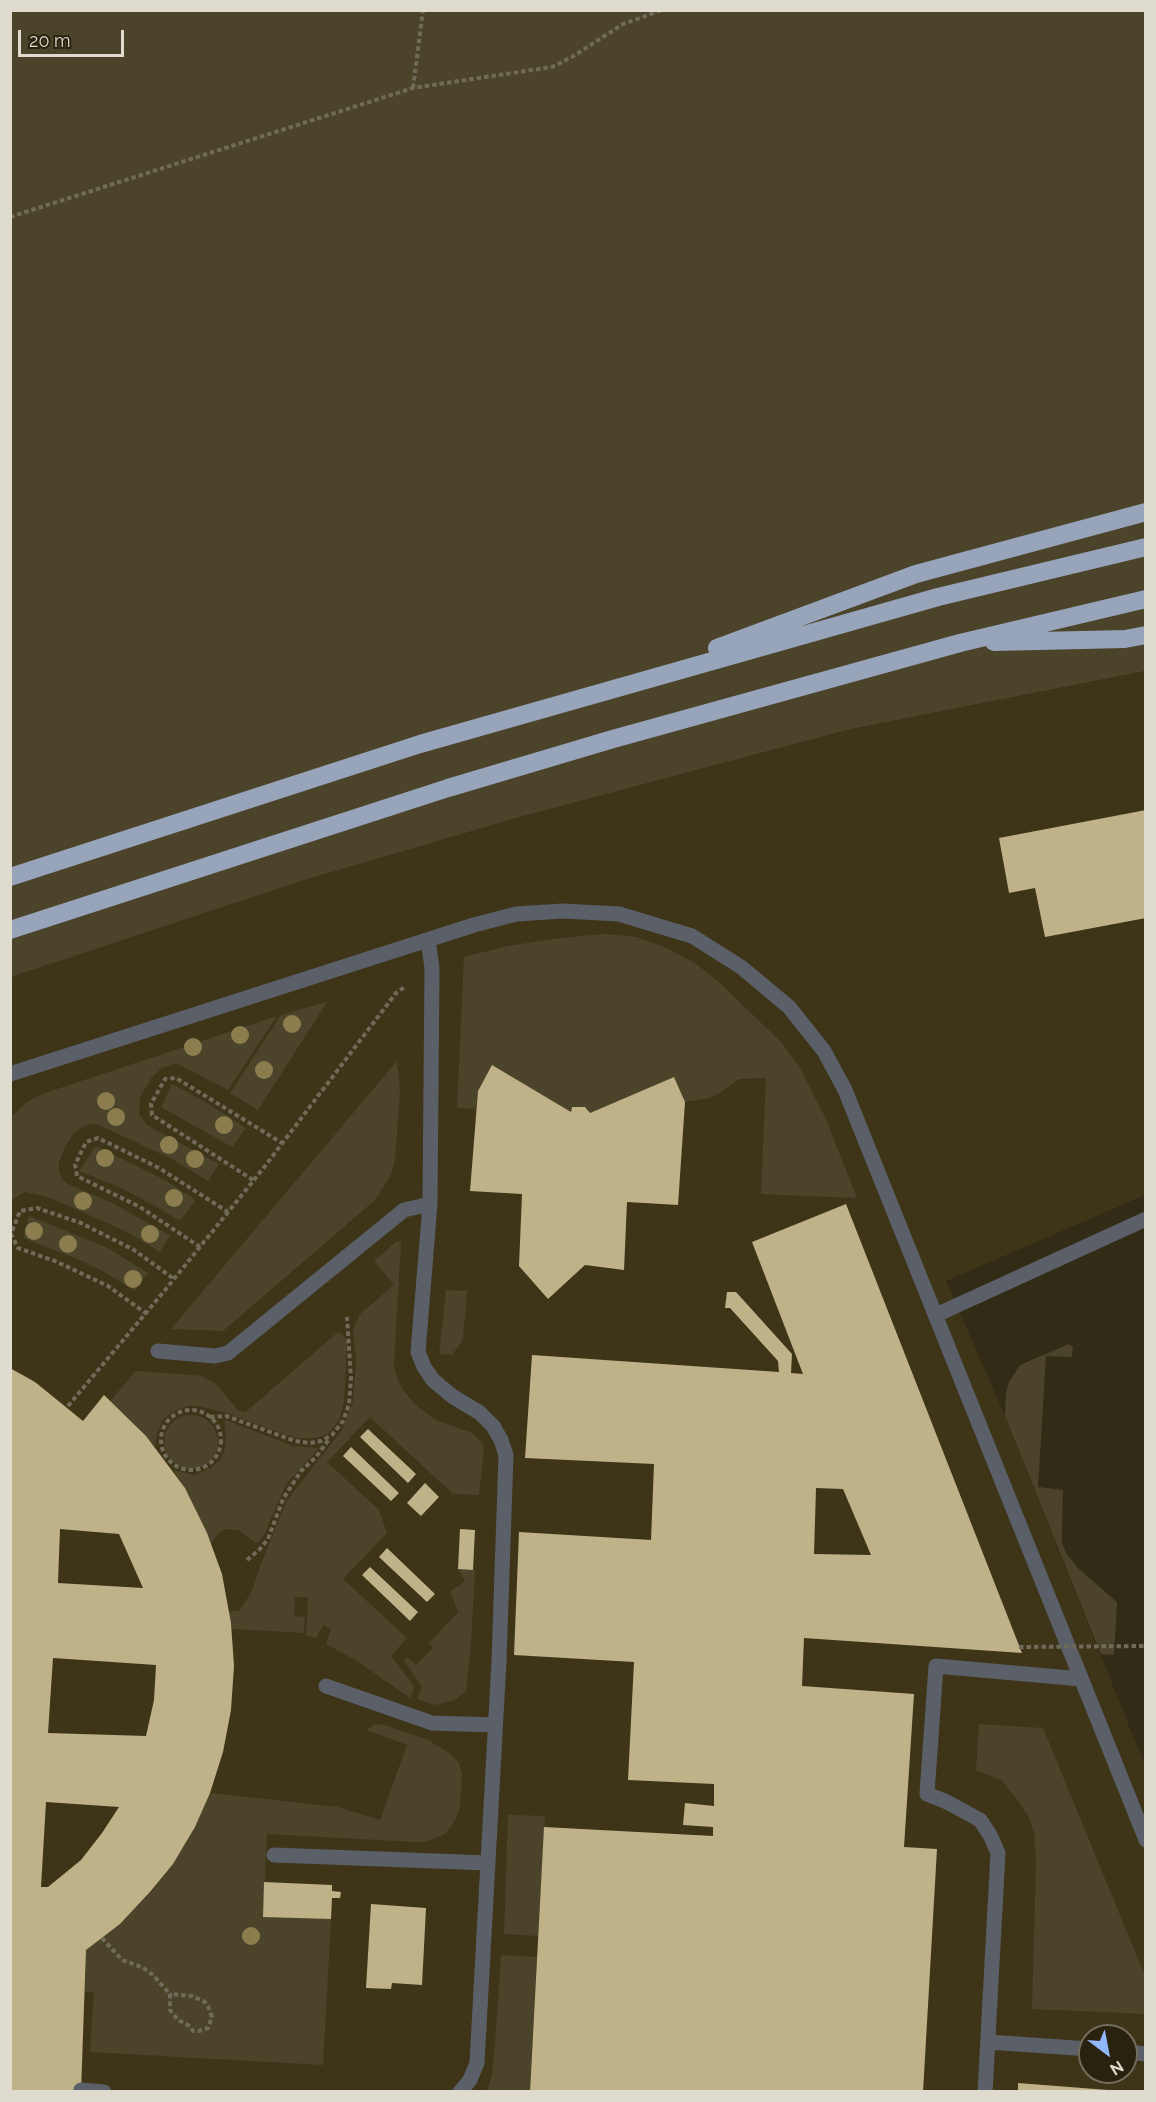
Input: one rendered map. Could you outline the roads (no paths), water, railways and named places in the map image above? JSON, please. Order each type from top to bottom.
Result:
[{"type":"highway","points":[[597,693],[916,574],[1146,512]]},
{"type":"highway","points":[[10,877],[420,744],[938,597],[1146,548]]},
{"type":"highway","points":[[10,930],[448,788],[613,739],[960,643],[1146,599]]},
{"type":"highway","points":[[960,643],[1125,639],[1146,636]]},
{"type":"lane","points":[[10,1074],[474,924],[516,914],[563,911],[619,914],[692,936],[741,967],[789,1008],[824,1051],[845,1090],[1146,1840]]},
{"type":"lane","points":[[428,940],[432,968],[430,1204],[418,1352],[424,1367],[434,1380],[452,1396],[480,1413],[493,1426],[506,1455],[495,1725],[477,2063],[470,2080],[460,2091]]},
{"type":"lane","points":[[158,1351],[215,1356],[228,1353],[404,1210],[430,1204]]},
{"type":"lane","points":[[936,1315],[1146,1219]]},
{"type":"lane","points":[[985,2091],[998,1853],[980,1820],[927,1794],[936,1666],[1081,1680]]},
{"type":"lane","points":[[326,1686],[432,1723],[495,1725]]},
{"type":"lane","points":[[274,1855],[488,1863]]},
{"type":"lane","points":[[988,2042],[1078,2048]]},
{"type":"lane","points":[[81,2090],[104,2091]]}]
